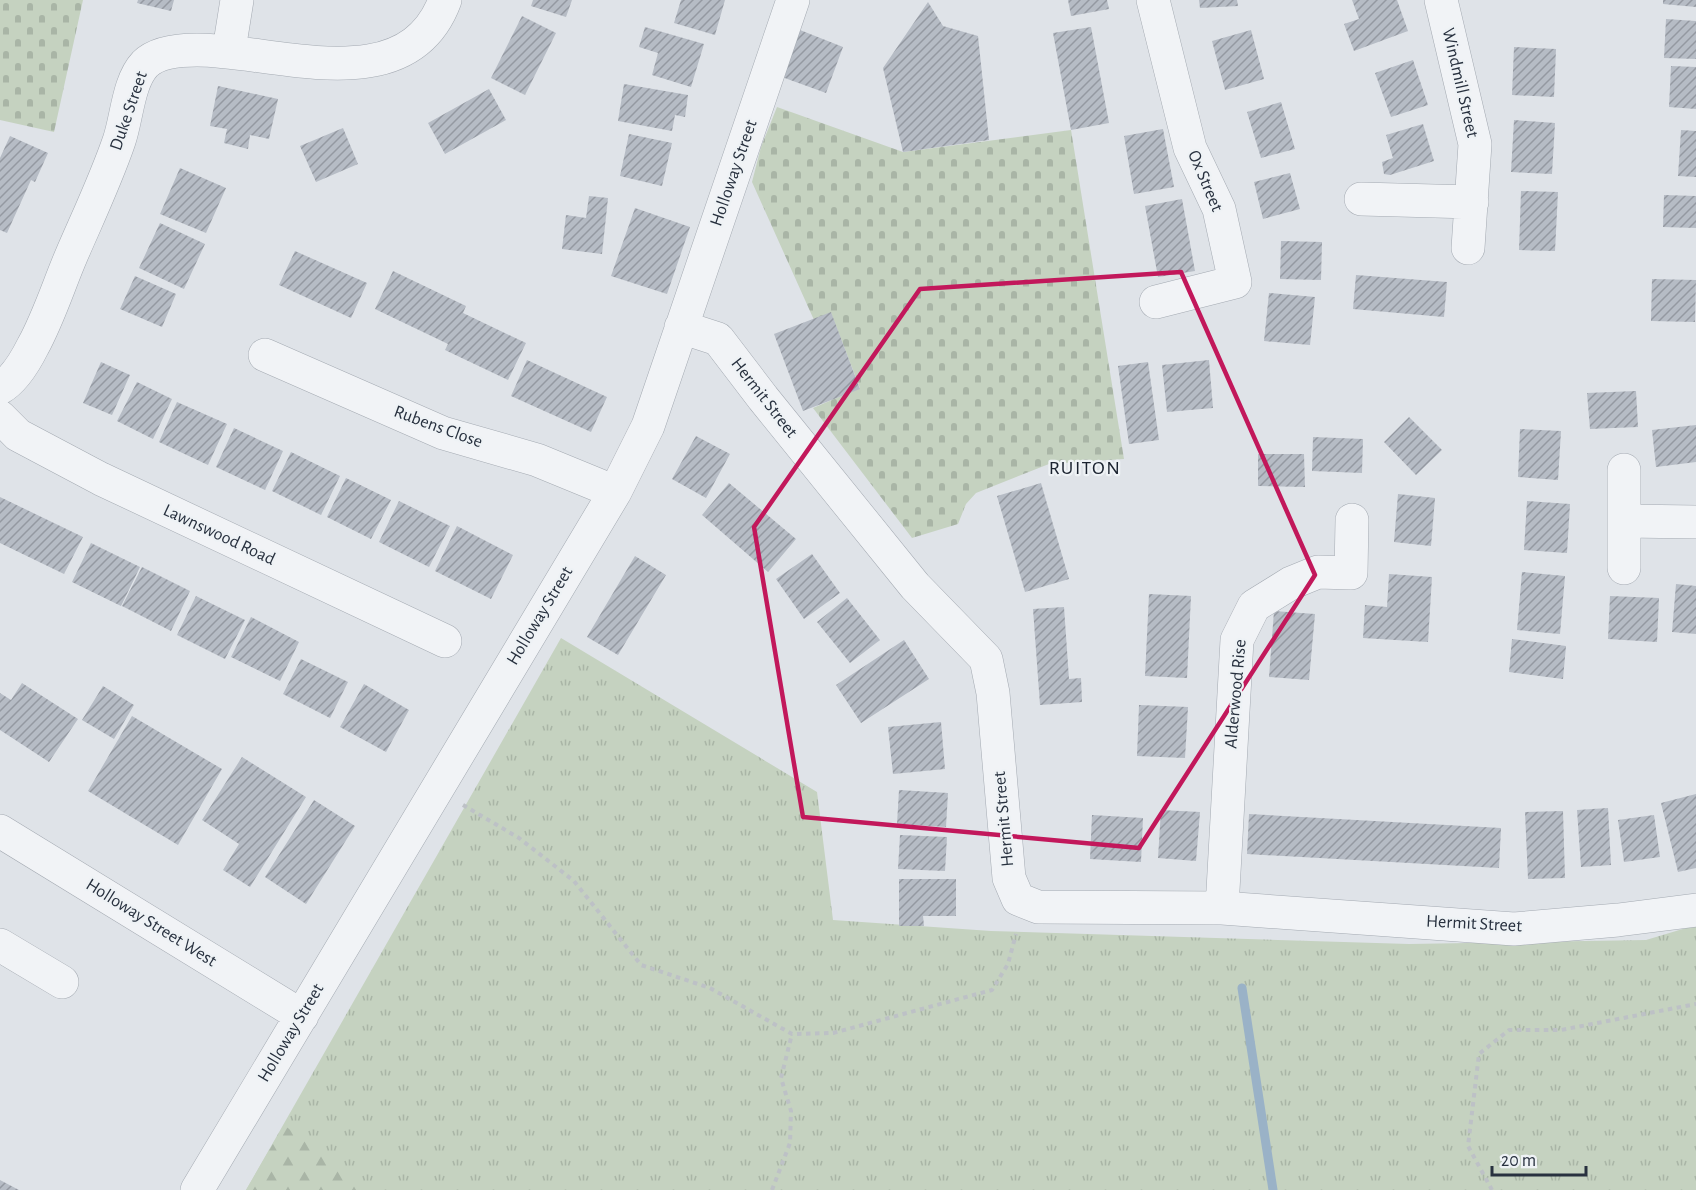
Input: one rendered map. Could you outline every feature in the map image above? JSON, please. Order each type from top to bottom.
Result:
[{"type":"street","points":[[229,50],[237,0]]},
{"type":"street","name":"Duke Street","points":[[0,388],[8,383],[33,346],[116,149],[136,80],[146,64],[163,54],[181,50],[229,50],[332,64],[382,60],[411,47],[429,27],[445,0]]},
{"type":"street","name":"Holloway Street","points":[[197,1190],[615,492],[648,426],[793,0]]},
{"type":"street","name":"Ox Street","points":[[1153,0],[1190,148],[1219,208],[1236,282],[1156,302]]},
{"type":"street","name":"Windmill Street","points":[[1441,0],[1475,144],[1468,248]]},
{"type":"street","points":[[1360,199],[1472,202]]},
{"type":"street","name":"Hermit Street","points":[[681,327],[718,339],[915,586],[986,659],[993,693],[1010,878],[1018,899],[1038,907],[1222,908],[1514,928],[1618,920],[1696,910]]},
{"type":"street","name":"Rubens Close","points":[[265,355],[443,433],[537,460],[615,492]]},
{"type":"street","name":"Lawnswood Road","points":[[0,417],[18,435],[101,479],[445,641]]},
{"type":"street","points":[[1624,470],[1624,568]]},
{"type":"street","name":"Alderwood Rise","points":[[1222,908],[1237,640],[1254,606],[1291,584],[1318,572],[1351,573],[1352,520]]},
{"type":"street","points":[[1625,521],[1696,522]]},
{"type":"street","name":"Holloway Street West","points":[[1,835],[302,1016]]},
{"type":"street","points":[[0,945],[62,982]]},
{"type":"path","points":[[437,790],[519,838],[574,881],[641,965],[710,988],[792,1034],[833,1033],[992,990],[1008,964],[1025,902]]},
{"type":"path","points":[[1492,1190],[1468,1146],[1479,1054],[1509,1030],[1561,1030],[1696,1004]]},
{"type":"path","points":[[772,1190],[790,1143],[791,1111],[781,1078],[792,1034]]},
{"type":"highlighted area","points":[[1181,272],[1315,575],[1139,848],[803,817],[754,527],[920,289]]},
{"type":"green space","points":[[0,0],[83,0],[54,132],[0,120]]},
{"type":"green space","points":[[777,107],[903,152],[1071,130],[1124,459],[1049,464],[976,493],[966,504],[958,524],[912,538],[813,408],[860,388],[831,313],[814,320],[752,182],[761,147]]},
{"type":"green space","points":[[561,638],[817,792],[833,920],[991,931],[1409,944],[1646,940],[1696,925],[1696,1190],[246,1190]]},
{"type":"green space","points":[[284,1125],[367,1190],[246,1190]]},
{"type":"building","points":[[138,0],[174,0],[171,11],[137,3]]},
{"type":"building","points":[[533,0],[572,0],[566,17],[531,6]]},
{"type":"building","points":[[681,0],[725,0],[715,35],[674,23]]},
{"type":"building","points":[[1068,0],[1107,0],[1109,9],[1071,16]]},
{"type":"building","points":[[1199,0],[1237,0],[1238,6],[1200,8]]},
{"type":"building","points":[[1352,0],[1397,0],[1408,31],[1354,51],[1344,24],[1359,19]]},
{"type":"building","points":[[1663,0],[1696,0],[1696,7],[1663,4]]},
{"type":"building","points":[[928,2],[943,26],[978,36],[989,140],[903,152],[883,68]]},
{"type":"building","points":[[522,16],[556,33],[525,95],[491,78]]},
{"type":"building","points":[[1666,19],[1696,21],[1696,59],[1664,58]]},
{"type":"building","points":[[645,27],[704,44],[691,87],[652,75],[658,53],[639,47]]},
{"type":"building","points":[[1091,27],[1109,123],[1071,130],[1053,33]]},
{"type":"building","points":[[800,30],[843,47],[826,93],[782,77]]},
{"type":"building","points":[[1251,30],[1264,79],[1225,90],[1212,41]]},
{"type":"building","points":[[1514,47],[1556,49],[1554,97],[1512,95]]},
{"type":"building","points":[[1413,60],[1428,105],[1391,117],[1375,73]]},
{"type":"building","points":[[1671,66],[1696,67],[1696,109],[1669,107]]},
{"type":"building","points":[[624,84],[688,95],[685,117],[675,115],[672,131],[618,121]]},
{"type":"building","points":[[218,86],[278,99],[269,139],[250,135],[248,149],[224,143],[227,129],[210,126]]},
{"type":"building","points":[[489,89],[506,120],[445,154],[428,123]]},
{"type":"building","points":[[1281,102],[1295,149],[1261,158],[1247,112]]},
{"type":"building","points":[[1514,120],[1555,123],[1552,174],[1511,172]]},
{"type":"building","points":[[1423,124],[1434,161],[1390,175],[1384,174],[1382,162],[1393,158],[1386,135]]},
{"type":"building","points":[[343,128],[358,164],[316,182],[300,146]]},
{"type":"building","points":[[1163,129],[1174,187],[1134,194],[1124,136]]},
{"type":"building","points":[[1681,130],[1696,131],[1696,177],[1678,176]]},
{"type":"building","points":[[629,134],[672,143],[662,186],[620,176]]},
{"type":"building","points":[[10,136],[48,153],[35,182],[31,180],[7,233],[0,230],[0,158]]},
{"type":"building","points":[[180,168],[226,188],[206,233],[160,214]]},
{"type":"building","points":[[1290,173],[1300,209],[1263,219],[1254,182]]},
{"type":"building","points":[[1521,191],[1558,192],[1555,251],[1519,250]]},
{"type":"building","points":[[1664,195],[1696,196],[1696,228],[1663,227]]},
{"type":"building","points":[[589,196],[608,198],[602,254],[562,249],[566,215],[586,218]]},
{"type":"building","points":[[1182,199],[1195,271],[1158,277],[1145,206]]},
{"type":"building","points":[[635,208],[690,227],[667,294],[611,276]]},
{"type":"building","points":[[160,223],[205,244],[184,289],[139,268]]},
{"type":"building","points":[[1281,241],[1322,242],[1321,280],[1280,279]]},
{"type":"building","points":[[295,251],[367,283],[351,318],[279,285]]},
{"type":"building","points":[[393,271],[466,306],[463,313],[526,343],[508,380],[445,350],[448,344],[375,309]]},
{"type":"building","points":[[1356,275],[1447,282],[1444,317],[1353,309]]},
{"type":"building","points":[[135,276],[176,294],[162,327],[120,309]]},
{"type":"building","points":[[1652,279],[1696,280],[1695,322],[1651,321]]},
{"type":"building","points":[[1269,293],[1315,297],[1310,345],[1264,341]]},
{"type":"building","points":[[831,312],[860,389],[803,411],[774,334]]},
{"type":"building","points":[[527,360],[607,397],[591,432],[511,396]]},
{"type":"building","points":[[1209,360],[1213,408],[1167,412],[1162,365]]},
{"type":"building","points":[[101,362],[130,375],[112,415],[83,403]]},
{"type":"building","points":[[1148,362],[1159,440],[1129,444],[1118,366]]},
{"type":"building","points":[[137,382],[172,399],[153,439],[117,421]]},
{"type":"building","points":[[1636,391],[1638,427],[1590,429],[1587,393]]},
{"type":"building","points":[[177,402],[227,424],[208,465],[159,442]]},
{"type":"building","points":[[1409,417],[1442,450],[1416,475],[1384,442]]},
{"type":"building","points":[[1696,425],[1696,462],[1656,467],[1652,430]]},
{"type":"building","points":[[234,428],[283,451],[265,490],[216,467]]},
{"type":"building","points":[[1520,429],[1561,431],[1558,480],[1518,477]]},
{"type":"building","points":[[696,436],[730,454],[706,498],[672,479]]},
{"type":"building","points":[[1313,437],[1363,439],[1362,473],[1312,471]]},
{"type":"building","points":[[291,452],[340,476],[321,515],[272,491]]},
{"type":"building","points":[[1258,454],[1304,454],[1305,487],[1258,486]]},
{"type":"building","points":[[346,478],[391,500],[371,539],[327,517]]},
{"type":"building","points":[[729,483],[796,539],[768,572],[702,515]]},
{"type":"building","points":[[1041,483],[1069,579],[1025,592],[997,496]]},
{"type":"building","points":[[1398,494],[1435,498],[1431,546],[1394,542]]},
{"type":"building","points":[[0,497],[83,537],[64,574],[0,543]]},
{"type":"building","points":[[399,501],[450,526],[429,567],[379,542]]},
{"type":"building","points":[[1527,501],[1570,504],[1567,553],[1524,550]]},
{"type":"building","points":[[457,526],[513,555],[491,599],[435,571]]},
{"type":"building","points":[[91,543],[140,567],[121,606],[72,582]]},
{"type":"building","points":[[812,554],[840,593],[804,619],[776,579]]},
{"type":"building","points":[[635,556],[666,575],[618,655],[587,637]]},
{"type":"building","points":[[142,567],[190,591],[171,631],[122,606]]},
{"type":"building","points":[[1522,572],[1565,576],[1560,634],[1517,630]]},
{"type":"building","points":[[1389,574],[1432,577],[1428,642],[1363,638],[1365,605],[1387,607]]},
{"type":"building","points":[[1676,584],[1696,586],[1696,634],[1672,632]]},
{"type":"building","points":[[1149,594],[1191,596],[1187,678],[1145,676]]},
{"type":"building","points":[[196,596],[245,620],[225,659],[177,635]]},
{"type":"building","points":[[1610,596],[1659,598],[1657,642],[1608,639]]},
{"type":"building","points":[[847,598],[880,640],[850,663],[817,622]]},
{"type":"building","points":[[1064,607],[1069,679],[1081,678],[1082,702],[1040,705],[1033,609]]},
{"type":"building","points":[[1274,611],[1315,614],[1309,680],[1269,677]]},
{"type":"building","points":[[251,617],[299,642],[280,681],[231,657]]},
{"type":"building","points":[[1512,639],[1566,646],[1563,679],[1509,672]]},
{"type":"building","points":[[904,640],[929,679],[861,723],[836,685]]},
{"type":"building","points":[[301,659],[348,682],[330,718],[283,694]]},
{"type":"building","points":[[22,683],[78,719],[49,762],[0,730],[0,693],[11,700]]},
{"type":"building","points":[[364,684],[409,710],[386,752],[340,727]]},
{"type":"building","points":[[103,686],[134,705],[114,739],[82,720]]},
{"type":"building","points":[[1139,705],[1188,707],[1185,758],[1137,756]]},
{"type":"building","points":[[132,716],[222,769],[178,845],[88,791]]},
{"type":"building","points":[[941,722],[945,769],[893,774],[888,727]]},
{"type":"building","points":[[242,757],[306,797],[250,887],[223,870],[239,844],[202,820]]},
{"type":"building","points":[[899,790],[948,793],[946,827],[897,824]]},
{"type":"building","points":[[1696,794],[1696,868],[1678,872],[1661,803]]},
{"type":"building","points":[[314,800],[355,826],[306,904],[265,877]]},
{"type":"building","points":[[1608,808],[1611,865],[1581,867],[1577,810]]},
{"type":"building","points":[[1161,810],[1200,812],[1196,861],[1158,858]]},
{"type":"building","points":[[1563,811],[1565,878],[1528,879],[1525,812]]},
{"type":"building","points":[[1249,814],[1501,828],[1499,868],[1247,854]]},
{"type":"building","points":[[1092,815],[1143,818],[1141,862],[1090,859]]},
{"type":"building","points":[[1654,815],[1660,857],[1624,862],[1618,820]]},
{"type":"building","points":[[900,835],[947,837],[945,871],[898,869]]},
{"type":"building","points":[[899,879],[956,879],[956,916],[923,916],[924,926],[899,926]]},
{"type":"building","points":[[0,1180],[19,1190],[0,1190]]},
{"type":"waterway","points":[[1242,988],[1273,1190]]},
{"type":"district","name":"RUITON","points":[[1085,468]]}]
